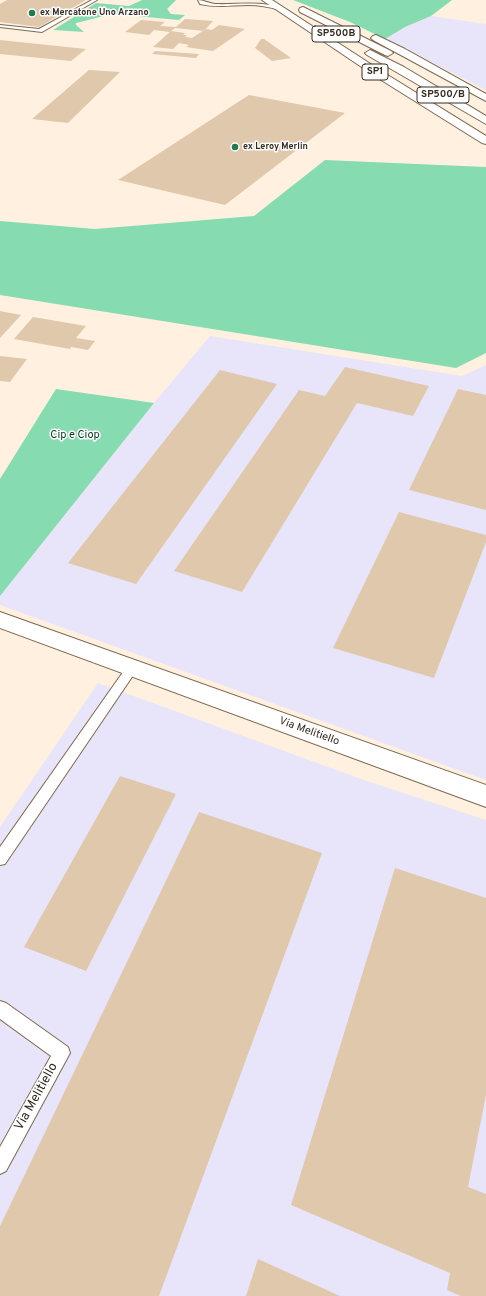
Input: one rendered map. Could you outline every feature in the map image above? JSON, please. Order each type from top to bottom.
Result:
[{"type":"main road","name":"SP1","points":[[266,0],[289,5],[346,24],[402,50],[486,98]]},
{"type":"main road","name":"SP500B","points":[[271,0],[401,65]]},
{"type":"main road","name":"SP1","points":[[289,5],[486,141]]},
{"type":"main road","name":"SP500B","points":[[289,5],[401,65]]},
{"type":"main road","name":"SP500/B","points":[[401,65],[486,106]]},
{"type":"main road","name":"SP500/B","points":[[401,65],[486,121]]},
{"type":"main road","name":"Via Melitiello","points":[[0,620],[486,796]]},
{"type":"lane","points":[[0,26],[40,31],[95,0]]},
{"type":"lane","points":[[201,0],[200,2],[205,4],[228,6],[243,3],[271,6],[289,5]]},
{"type":"lane","points":[[240,0],[256,4]]},
{"type":"lane","points":[[205,4],[203,7],[224,9],[250,7]]},
{"type":"lane","points":[[0,860],[132,668]]},
{"type":"lane","name":"Via Melitiello","points":[[0,1009],[62,1053],[0,1165]]},
{"type":"shaded area","points":[[431,16],[486,24],[486,90],[385,39],[405,27]]},
{"type":"shaded area","points":[[210,336],[462,376],[486,365],[486,780],[0,605],[0,596],[154,403]]},
{"type":"shaded area","points":[[98,683],[364,780],[486,820],[486,1296],[0,1296],[0,827]]},
{"type":"green space","points":[[142,0],[176,0],[167,9],[171,14],[185,15],[179,20],[112,14],[76,23],[76,25],[84,32],[53,30],[96,3],[129,6]]},
{"type":"green space","points":[[293,0],[452,0],[431,16],[405,27],[385,39],[350,22]]},
{"type":"green space","points":[[325,160],[486,167],[486,353],[456,368],[0,295],[0,221],[95,229],[254,216]]},
{"type":"green space","name":"Cip e Ciop","points":[[56,389],[154,403],[0,596],[0,479]]},
{"type":"building","name":"ex Mercatone Uno Arzano","points":[[7,0],[86,0],[39,27],[0,22],[0,4]]},
{"type":"building","points":[[185,19],[213,21],[204,31],[175,28],[170,32],[154,30],[149,35],[125,32],[141,20],[165,22],[160,26],[176,27]]},
{"type":"building","points":[[219,25],[245,29],[213,51],[186,47],[189,45],[179,43],[173,49],[153,47],[171,31],[185,33],[183,35],[187,35],[185,37],[192,38],[206,29],[212,30]]},
{"type":"building","points":[[261,39],[264,39],[291,58],[272,61],[255,48]]},
{"type":"building","points":[[0,40],[86,49],[71,61],[0,54]]},
{"type":"building","points":[[155,51],[199,54],[196,58],[152,54]]},
{"type":"building","points":[[89,70],[120,72],[68,123],[32,119]]},
{"type":"building","name":"ex Leroy Merlin","points":[[249,95],[345,113],[225,205],[118,180]]},
{"type":"building","points":[[0,311],[21,315],[0,338]]},
{"type":"building","points":[[33,317],[86,326],[76,338],[95,341],[88,350],[71,347],[70,349],[14,339]]},
{"type":"building","points":[[0,356],[27,359],[10,382],[0,381]]},
{"type":"building","points":[[345,367],[429,386],[413,416],[357,403],[242,592],[174,571],[299,390],[325,396]]},
{"type":"building","points":[[220,370],[277,384],[136,584],[68,563]]},
{"type":"building","points":[[458,389],[486,395],[486,510],[409,490]]},
{"type":"building","points":[[399,512],[486,535],[486,542],[434,678],[333,648]]},
{"type":"building","points":[[120,776],[176,794],[86,971],[24,947]]},
{"type":"building","points":[[199,812],[322,853],[159,1296],[0,1296],[0,1226]]},
{"type":"building","points":[[395,868],[486,898],[486,1095],[468,1187],[486,1194],[486,1296],[461,1296],[447,1290],[450,1273],[291,1205]]},
{"type":"building","points":[[258,1259],[340,1296],[246,1296]]},
{"type":"place","name":"ex Mercatone Uno Arzano","points":[[32,13]]},
{"type":"place","name":"ex Leroy Merlin","points":[[235,147]]}]
